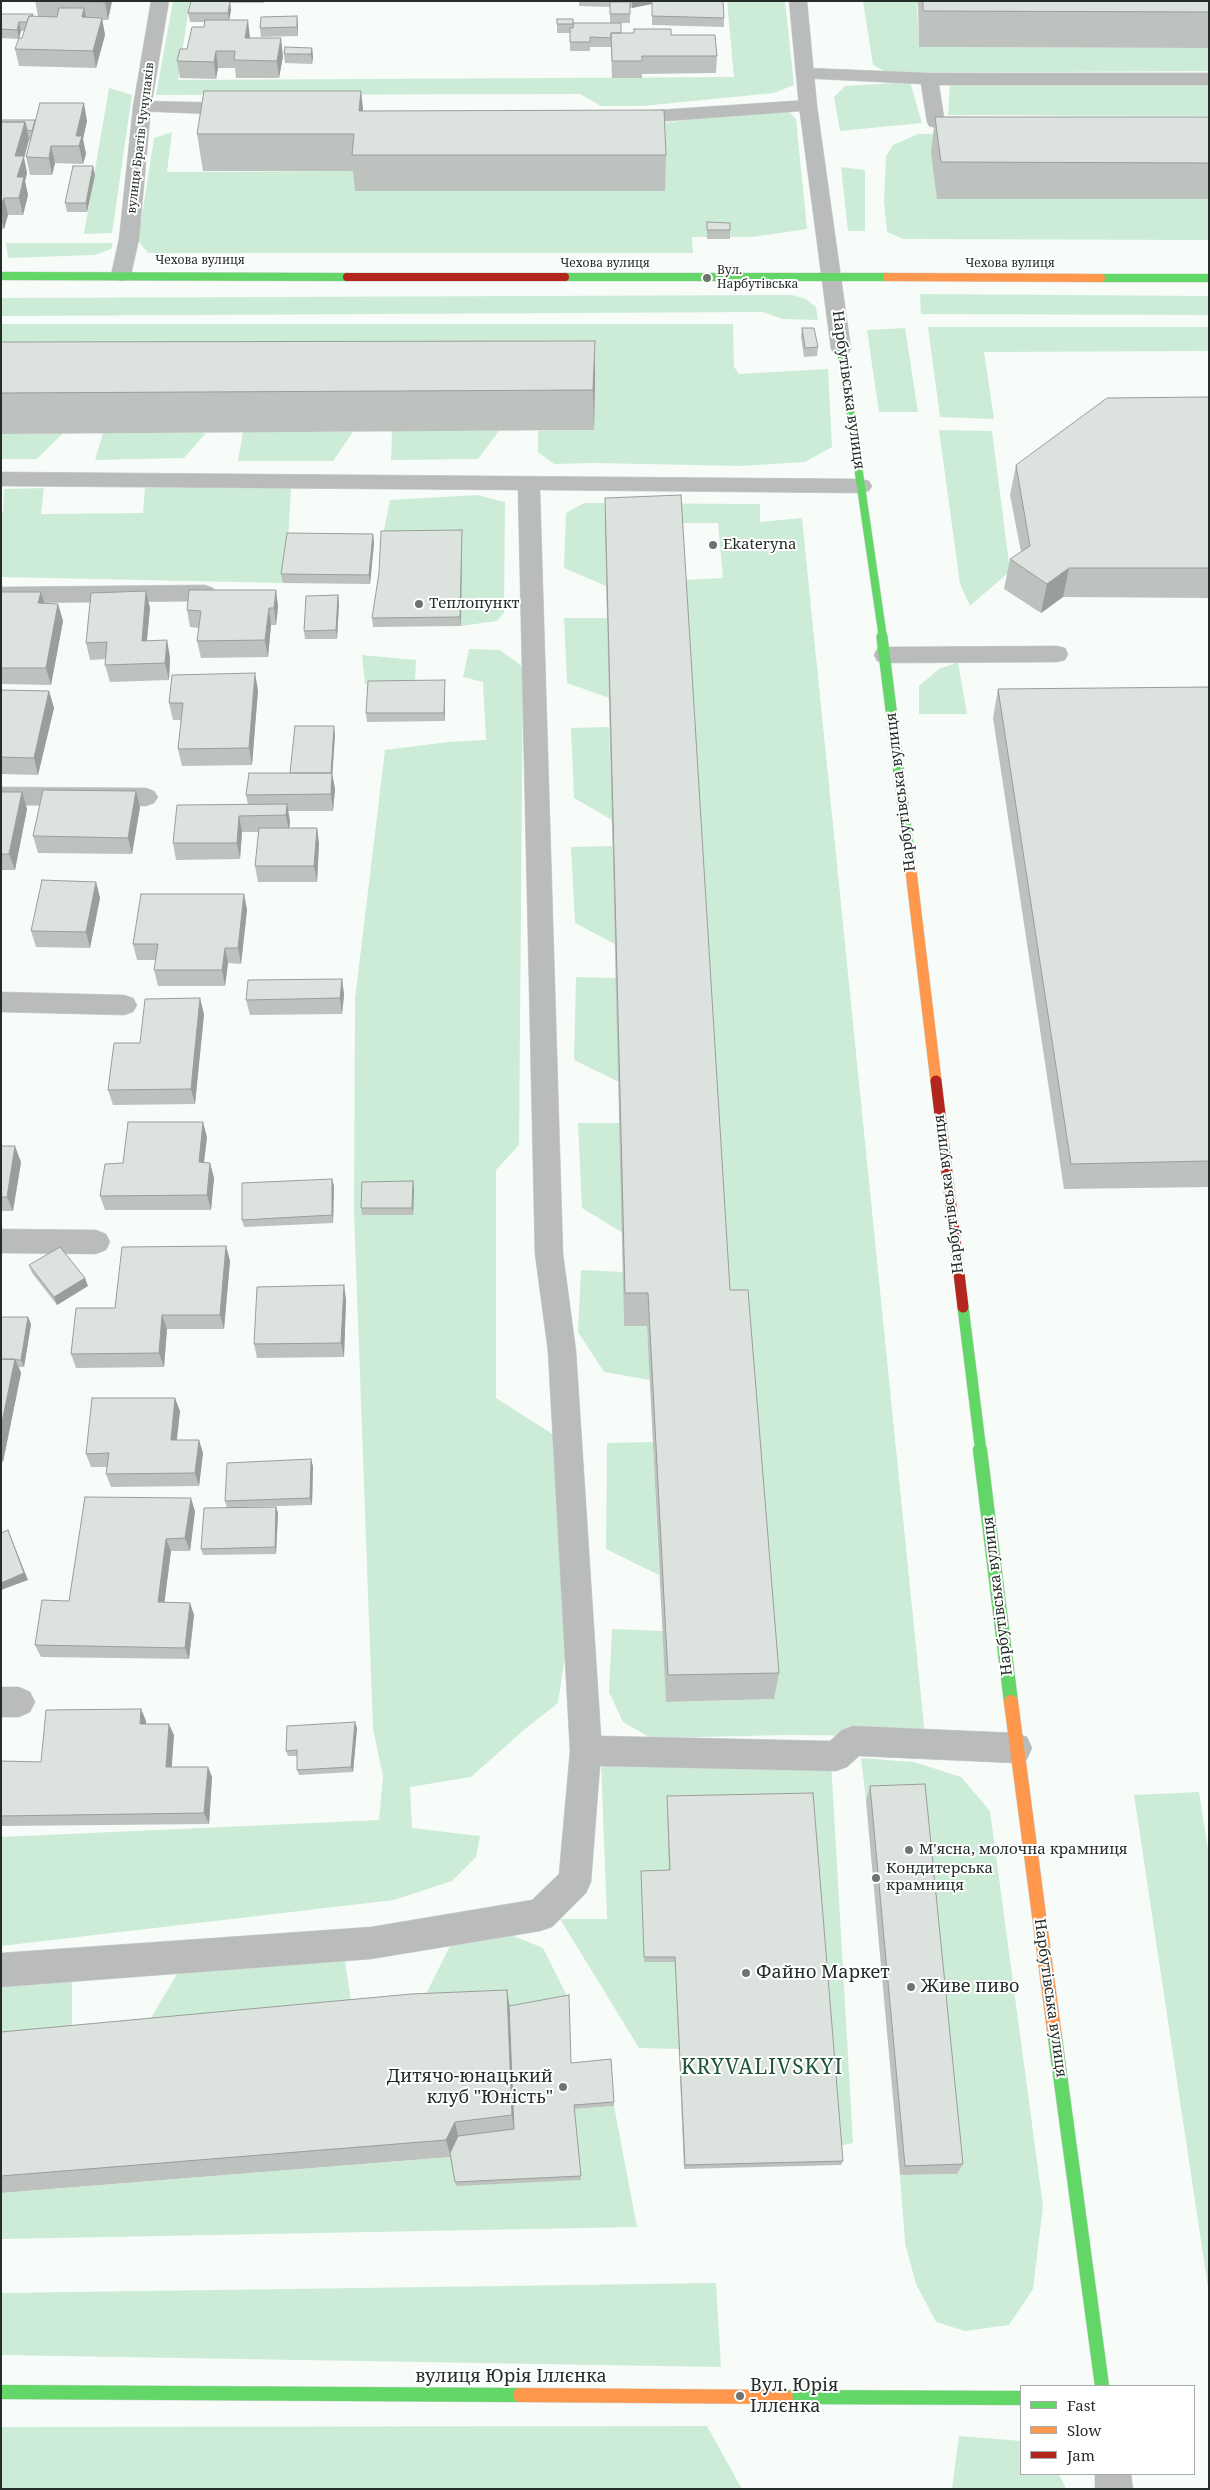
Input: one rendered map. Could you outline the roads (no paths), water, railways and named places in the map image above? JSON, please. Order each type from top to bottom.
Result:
[{"type":"street","name":"вулиця Братів Чучупаків","points":[[120,275],[129,239],[142,107],[160,1]]},
{"type":"street","name":"Нарбутівська вулиця","points":[[798,1],[808,106],[885,655],[1016,1748],[1102,2385]]},
{"type":"street","points":[[806,74],[928,79],[1209,78]]},
{"type":"street","points":[[928,79],[936,122],[985,123]]},
{"type":"street","points":[[606,117],[666,116],[808,106]]},
{"type":"street","points":[[142,107],[251,110]]},
{"type":"street","name":"Чехова вулиця","points":[[1,276],[1209,278]]},
{"type":"street","points":[[1,479],[529,485],[861,486]]},
{"type":"street","points":[[1,1970],[371,1943],[540,1915],[575,1882],[586,1751],[562,1351],[550,1254],[529,485]]},
{"type":"street","points":[[1,595],[204,593]]},
{"type":"street","points":[[885,655],[1057,654]]},
{"type":"street","points":[[1,796],[146,797]]},
{"type":"street","points":[[1,1002],[124,1005]]},
{"type":"street","points":[[1,1241],[96,1242]]},
{"type":"street","points":[[586,1751],[836,1756],[854,1742],[1016,1748]]},
{"type":"street","name":"вулиця Юрія Іллєнка","points":[[1,2392],[1020,2398]]},
{"type":"street","points":[[1112,2475],[1114,2489]]},
{"type":"place","name":"Вул. Нарбутівська","points":[[707,278]]},
{"type":"place","name":"Ekateryna","points":[[713,545]]},
{"type":"place","name":"Теплопункт","points":[[419,604]]},
{"type":"place","name":"М'ясна, молочна крамниця","points":[[909,1850]]},
{"type":"place","name":"Кондитерська крамниця","points":[[876,1878]]},
{"type":"place","name":"Файно Маркет","points":[[746,1973]]},
{"type":"place","name":"Живе пиво","points":[[911,1987]]},
{"type":"place","name":"Дитячо-юнацький клуб \"Юність\"","points":[[563,2087]]},
{"type":"place","name":"Вул. Юрія Іллєнка","points":[[740,2396]]},
{"type":"district","name":"KRYVALIVSKYI","points":[[762,2068]]}]
